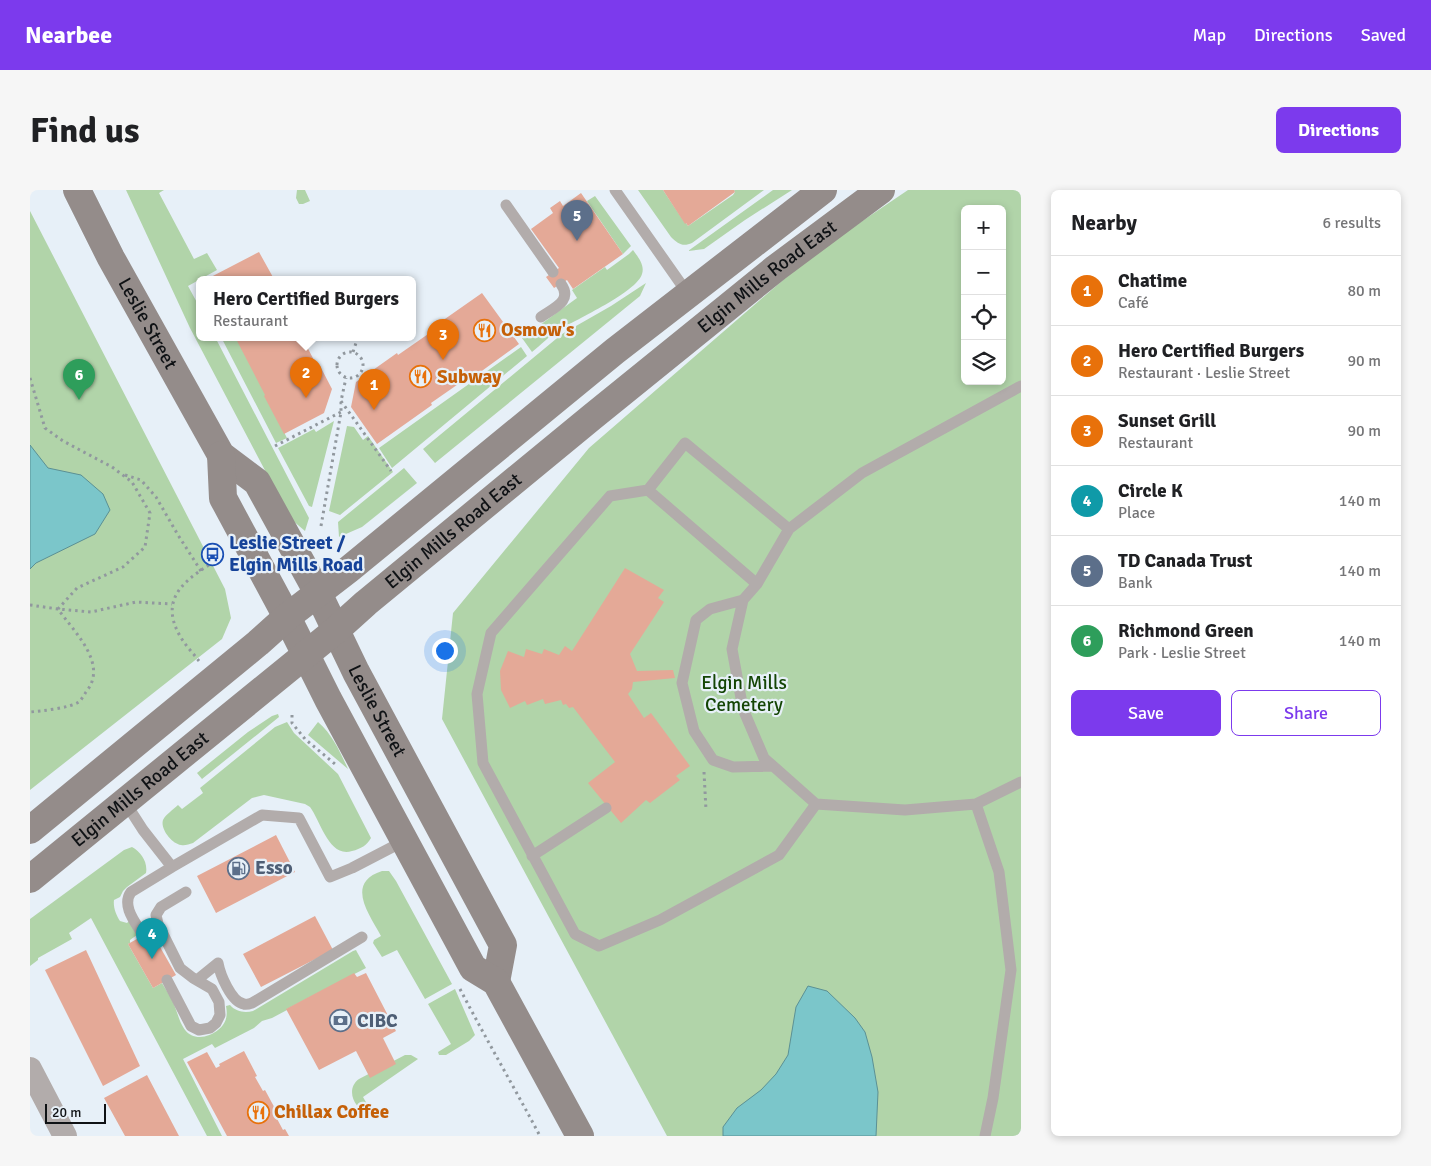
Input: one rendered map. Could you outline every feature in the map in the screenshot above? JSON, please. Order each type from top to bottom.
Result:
[{"type":"main road","name":"Leslie Street","points":[[77,190],[111,258],[221,455],[257,482],[318,593],[356,672],[503,945],[496,982],[473,968],[305,655],[224,498],[221,455]]},
{"type":"main road","name":"Elgin Mills Road East","points":[[30,830],[287,617],[615,351],[823,190]]},
{"type":"main road","name":"Elgin Mills Road East","points":[[30,879],[776,268],[881,190]]},
{"type":"main road","points":[[496,982],[580,1136]]},
{"type":"street","points":[[30,1069],[65,1136]]},
{"type":"lane","points":[[615,190],[688,294]]},
{"type":"lane","points":[[506,204],[553,272]]},
{"type":"lane","points":[[541,317],[564,300],[565,294],[561,284]]},
{"type":"lane","points":[[1021,386],[862,473],[789,529],[757,584],[743,600],[732,648],[742,709],[764,758],[816,804],[906,810],[976,804],[1021,782]]},
{"type":"lane","points":[[789,529],[685,444],[648,490],[610,496],[491,633],[478,694],[483,763],[575,934],[599,946],[660,920],[779,855],[816,804]]},
{"type":"lane","points":[[648,490],[757,584]]},
{"type":"lane","points":[[743,600],[710,609],[696,620],[682,682],[694,731],[713,760],[733,767],[773,766]]},
{"type":"lane","points":[[125,802],[143,830],[172,867]]},
{"type":"lane","points":[[976,804],[999,872],[1011,970],[993,1098],[985,1136]]},
{"type":"lane","points":[[532,856],[606,808]]},
{"type":"lane","points":[[143,935],[127,905],[128,896],[131,892],[262,815],[300,818],[330,877],[404,842]]},
{"type":"lane","points":[[167,980],[191,1026],[199,1030],[210,1028],[216,1023],[220,1015],[219,1002],[212,990],[180,968],[158,924],[156,915],[161,906],[186,892]]},
{"type":"lane","points":[[197,980],[218,962],[220,972],[234,999],[244,1004],[252,1003],[362,937]]},
{"type":"path","points":[[353,352],[357,341]]},
{"type":"path","points":[[345,352],[353,352],[362,359],[363,367],[355,377],[346,378],[339,373],[336,364],[337,360],[345,352]]},
{"type":"path","points":[[30,378],[45,428],[63,441],[122,474],[132,482],[150,512],[146,547],[123,568],[77,588],[58,609]]},
{"type":"path","points":[[322,526],[346,378]]},
{"type":"path","points":[[341,401],[391,471]]},
{"type":"path","points":[[275,446],[341,412]]},
{"type":"path","points":[[122,474],[140,480],[156,497],[201,570]]},
{"type":"path","points":[[203,666],[180,636],[174,619],[172,604],[183,583],[223,556]]},
{"type":"path","points":[[30,605],[91,612],[136,602],[172,604]]},
{"type":"path","points":[[30,712],[57,708],[78,702],[93,685],[94,667],[89,652],[58,609]]},
{"type":"path","points":[[292,715],[292,723],[305,740],[341,769]]},
{"type":"path","points":[[706,810],[704,772],[713,760]]},
{"type":"path","points":[[477,1020],[540,1136]]},
{"type":"green space","points":[[126,190],[164,190],[159,193],[194,259],[207,253],[217,270],[206,276],[196,276],[196,282],[188,286],[196,301],[196,339]]},
{"type":"green space","points":[[297,190],[305,190],[310,201],[299,204],[296,198]]},
{"type":"green space","points":[[638,190],[663,190],[688,226],[733,195],[734,190],[764,190],[692,243],[683,245],[671,237]]},
{"type":"green space","points":[[773,190],[792,190],[704,249],[688,251]]},
{"type":"green space","name":"Elgin Mills Cemetery","points":[[908,190],[1021,190],[1021,1136],[667,1136],[442,719],[453,613],[589,448],[812,255]]},
{"type":"green space","points":[[595,196],[631,246],[623,254],[587,201]]},
{"type":"green space","points":[[30,211],[225,589],[231,618],[222,639],[30,790]]},
{"type":"green space","points":[[633,250],[643,267],[638,281],[605,305],[555,332],[532,352],[522,338],[577,298],[572,290],[605,267],[607,270]]},
{"type":"green space","points":[[646,283],[640,296],[435,463],[423,449],[562,334]]},
{"type":"green space","points":[[197,341],[217,341],[309,518],[305,531],[288,514]]},
{"type":"green space","points":[[223,341],[240,341],[287,438],[276,443]]},
{"type":"green space","points":[[521,347],[527,356],[392,468],[379,448]]},
{"type":"green space","points":[[334,421],[312,507],[309,506],[278,448],[314,429],[316,432]]},
{"type":"green space","points":[[347,426],[354,427],[363,440],[368,436],[393,472],[340,515],[329,511]]},
{"type":"green space","points":[[404,468],[417,483],[362,527],[339,537],[338,522]]},
{"type":"green space","points":[[278,714],[279,717],[202,779],[197,773],[248,732]]},
{"type":"green space","points":[[287,722],[294,733],[338,774],[371,838],[368,843],[352,851],[344,852],[337,849],[326,837],[310,807],[305,804],[264,795],[252,798],[193,843],[181,845],[174,842],[163,828],[163,820],[168,814],[178,805],[182,809],[203,793],[200,788],[275,727]]},
{"type":"green space","points":[[318,722],[332,738],[348,769],[308,735]]},
{"type":"green space","points":[[132,847],[143,858],[146,865],[146,873],[127,887],[120,897],[114,900],[115,911],[120,921],[127,923],[129,921],[137,935],[128,944],[153,988],[162,983],[172,1000],[183,1027],[190,1034],[200,1037],[212,1034],[221,1028],[225,1022],[226,1006],[230,1005],[241,1011],[253,1011],[353,951],[356,950],[366,968],[272,1018],[262,1021],[254,1028],[215,1048],[212,1044],[183,1059],[222,1136],[207,1136],[91,918],[69,933],[72,939],[38,958],[30,966],[30,919],[124,850]]},
{"type":"green space","points":[[382,871],[389,871],[396,881],[452,984],[425,999],[397,950],[382,957],[373,943],[374,940],[381,936],[366,909],[362,891],[365,883],[371,876]]},
{"type":"green space","points":[[455,989],[475,1035],[469,1041],[446,1055],[439,1055],[438,1052],[451,1044],[428,1004]]},
{"type":"green space","points":[[405,1055],[411,1055],[418,1059],[363,1097],[371,1111],[369,1113],[359,1108],[353,1099],[352,1093],[355,1083],[359,1079]]},
{"type":"water","points":[[30,445],[48,468],[81,475],[103,494],[110,510],[95,534],[36,563],[30,569]]},
{"type":"water","points":[[808,986],[827,991],[855,1018],[865,1032],[872,1057],[878,1092],[876,1136],[723,1136],[723,1127],[737,1108],[761,1090],[776,1074],[788,1055],[796,1007]]},
{"type":"building","points":[[663,190],[734,190],[735,192],[688,226]]},
{"type":"building","points":[[581,193],[623,254],[573,289],[567,280],[554,288],[546,277],[559,268],[531,229],[553,213],[550,208],[560,201],[563,206]]},
{"type":"building","points":[[259,252],[272,276],[213,276]]},
{"type":"building","points":[[482,293],[519,344],[479,373],[477,371],[431,403],[432,405],[377,444],[351,407],[356,382],[444,323],[442,321]]},
{"type":"building","points":[[237,341],[304,341],[318,368],[320,366],[332,389],[324,413],[284,434]]},
{"type":"building","points":[[625,568],[664,590],[658,598],[664,602],[630,654],[637,671],[673,670],[675,678],[633,682],[632,689],[628,694],[644,718],[651,713],[690,766],[676,776],[680,780],[650,803],[646,800],[621,823],[588,783],[615,762],[573,707],[569,708],[566,704],[563,705],[561,700],[545,704],[543,699],[527,705],[525,701],[510,708],[501,690],[500,671],[508,651],[524,657],[526,649],[542,654],[544,649],[559,655],[565,646],[572,651]]},
{"type":"building","points":[[276,835],[295,872],[216,913],[197,876]]},
{"type":"building","points":[[315,916],[333,950],[261,987],[243,954]]},
{"type":"building","points":[[151,931],[176,975],[153,988],[128,944]]},
{"type":"building","points":[[86,950],[140,1066],[103,1086],[45,970]]},
{"type":"building","name":"CIBC","points":[[354,973],[357,977],[366,973],[396,1031],[383,1038],[396,1064],[370,1078],[356,1051],[319,1070],[286,1009]]},
{"type":"building","points":[[244,1051],[257,1076],[255,1077],[263,1091],[265,1090],[278,1114],[275,1115],[283,1130],[285,1129],[289,1136],[227,1136],[187,1062],[207,1052],[216,1068],[220,1066],[219,1064]]},
{"type":"building","points":[[147,1075],[179,1136],[125,1136],[104,1098]]},
{"type":"place","name":"TD Canada Trust","points":[[577,241]]},
{"type":"place","name":"Osmow's","points":[[485,330]]},
{"type":"place","name":"Sunset Grill","points":[[443,360]]},
{"type":"place","name":"Subway","points":[[421,377]]},
{"type":"place","name":"Hero Certified Burgers","points":[[306,398]]},
{"type":"place","name":"Richmond Green","points":[[79,400]]},
{"type":"place","name":"Chatime","points":[[374,410]]},
{"type":"place","name":"Leslie Street / Elgin Mills Road","points":[[213,554]]},
{"type":"place","name":"Esso","points":[[239,868]]},
{"type":"place","name":"Circle K","points":[[152,959]]},
{"type":"place","name":"CIBC","points":[[341,1021]]},
{"type":"place","name":"Chillax Coffee","points":[[258,1112]]}]
